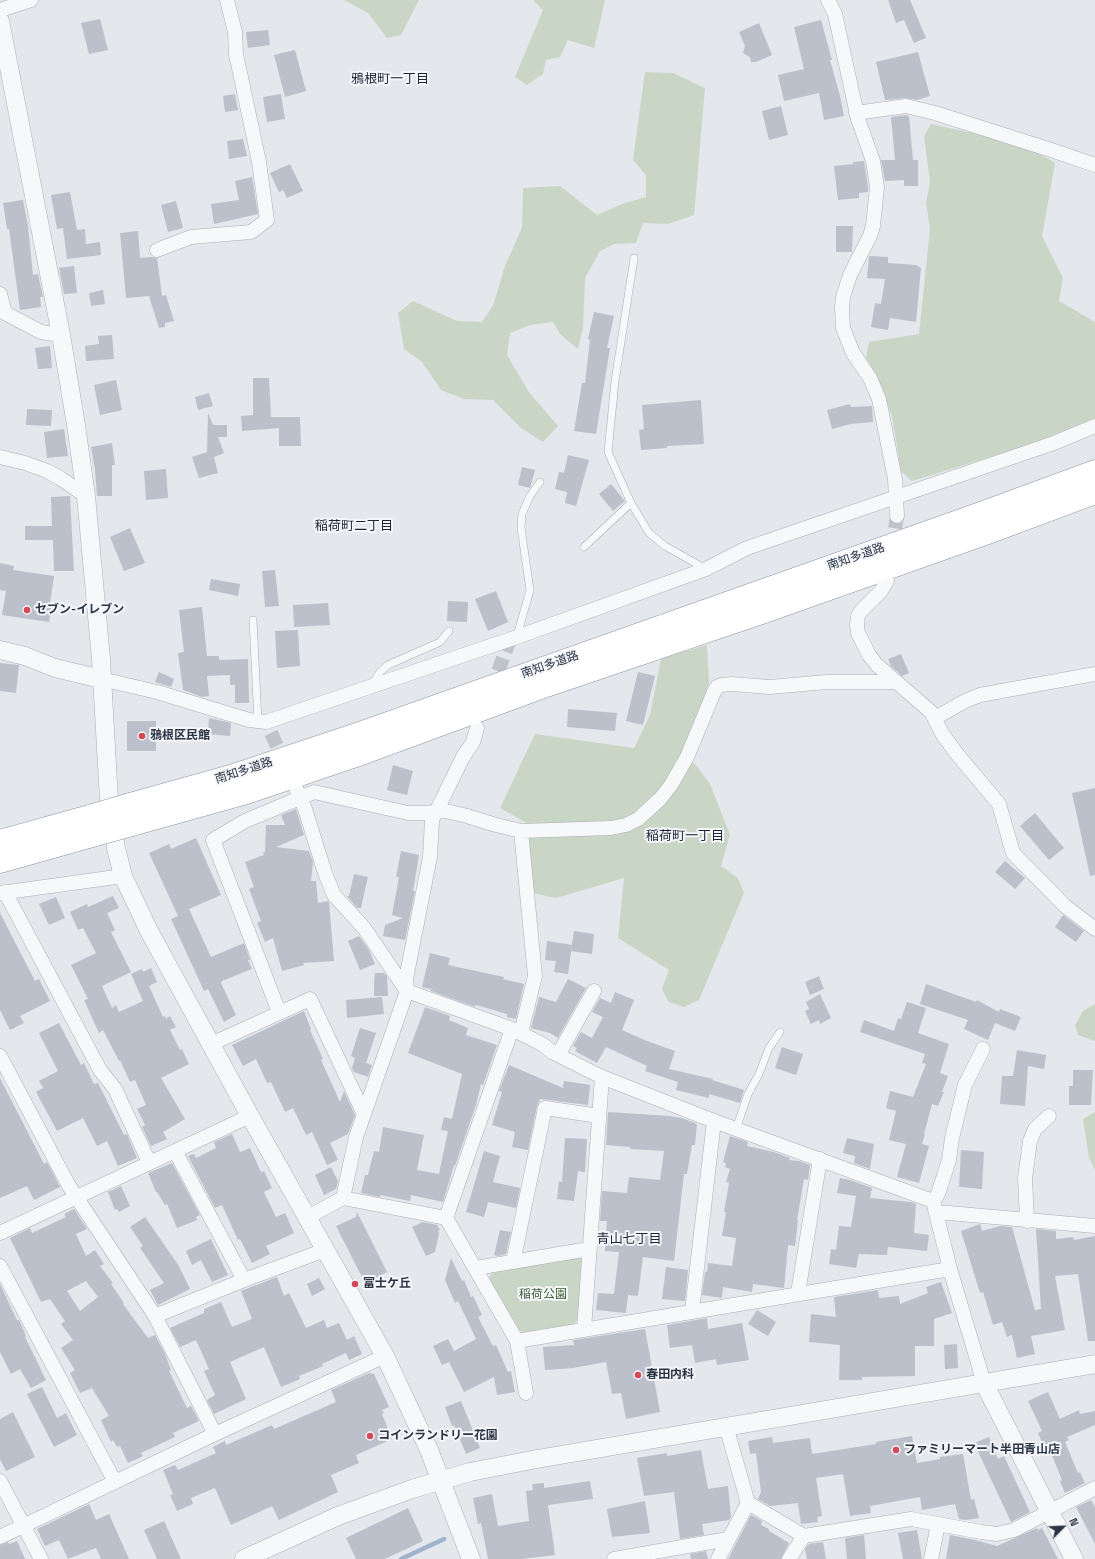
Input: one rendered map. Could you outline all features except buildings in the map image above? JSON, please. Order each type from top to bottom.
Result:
[{"type":"highway","name":"南知多道路","points":[[131,815],[234,775],[360,733],[978,514],[1095,471]]},
{"type":"highway","name":"南知多道路","points":[[0,862],[95,825],[131,815],[243,794],[367,752],[546,686],[771,610],[988,533],[1095,493]]},
{"type":"highway","name":"南知多道路","points":[[0,841],[95,825]]},
{"type":"street","points":[[0,10],[31,0]]},
{"type":"street","points":[[157,250],[191,237],[250,232],[267,220],[259,162],[236,54],[235,32],[227,0]]},
{"type":"street","points":[[828,0],[835,14],[856,113],[876,173],[877,187],[876,207],[870,236],[850,275],[843,297],[843,328],[852,353],[870,378],[879,399],[895,479],[898,516]]},
{"type":"street","points":[[0,21],[61,335],[76,425],[86,496],[102,679],[109,802],[116,848],[123,876],[149,931],[250,1116],[385,1356],[429,1450],[471,1559]]},
{"type":"street","points":[[856,113],[906,106],[935,113],[1095,165]]},
{"type":"street","points":[[0,294],[5,312],[41,332],[61,335]]},
{"type":"street","points":[[0,650],[24,656],[55,668],[157,692],[265,726],[706,568],[747,548],[1054,443],[1095,426]]},
{"type":"street","points":[[0,457],[25,463],[47,471],[86,496]]},
{"type":"street","points":[[887,581],[881,591],[860,611],[858,616],[857,625],[860,638],[869,655],[877,665],[923,704],[935,718],[943,735],[957,754],[999,804],[1013,853],[1065,906],[1095,929]]},
{"type":"street","points":[[935,718],[964,701],[980,695],[1095,674]]},
{"type":"street","points":[[279,1012],[213,840],[297,792],[314,792],[401,812],[422,814],[446,811],[521,831],[611,828],[626,825],[638,819],[660,799],[682,768],[717,687],[732,684],[769,687],[827,682],[896,682]]},
{"type":"street","points":[[343,1198],[356,1137],[407,991],[406,979],[430,857],[432,820],[463,757],[473,742],[477,728]]},
{"type":"street","points":[[297,792],[334,895],[364,928],[407,991],[517,1031],[542,1044],[558,1055],[602,1077],[714,1122],[820,1159],[949,1213],[1095,1226]]},
{"type":"street","points":[[446,1218],[517,1031],[535,976],[521,831]]},
{"type":"street","points":[[123,876],[2,893],[100,1070],[115,1089],[149,1162]]},
{"type":"street","points":[[558,1055],[594,991]]},
{"type":"street","points":[[211,1044],[310,999],[364,1114]]},
{"type":"street","points":[[983,1049],[965,1085],[952,1138],[949,1160],[934,1207],[950,1269],[984,1383],[1074,1559]]},
{"type":"street","points":[[0,1056],[70,1186],[155,1316],[215,1434]]},
{"type":"street","points":[[584,1328],[602,1077]]},
{"type":"street","points":[[513,1262],[545,1108],[599,1116]]},
{"type":"street","points":[[0,1233],[76,1196],[250,1116]]},
{"type":"street","points":[[1027,1220],[1025,1178],[1030,1141],[1035,1129],[1049,1116]]},
{"type":"street","points":[[692,1311],[714,1122]]},
{"type":"street","points":[[175,1151],[244,1280]]},
{"type":"street","points":[[798,1293],[820,1159]]},
{"type":"street","points":[[308,1217],[343,1198],[446,1218],[517,1341],[526,1393]]},
{"type":"street","points":[[476,1268],[589,1249]]},
{"type":"street","points":[[155,1316],[244,1280],[325,1250]]},
{"type":"street","points":[[0,1266],[115,1482]]},
{"type":"street","points":[[517,1341],[584,1328],[950,1269]]},
{"type":"street","points":[[0,1537],[215,1434],[385,1356]]},
{"type":"street","points":[[244,1559],[338,1516],[412,1489],[470,1472],[537,1458],[1095,1364]]},
{"type":"street","points":[[726,1426],[748,1503],[804,1536],[911,1519],[997,1534],[1014,1530],[1050,1513],[1095,1488]]},
{"type":"street","points":[[0,1481],[41,1559]]},
{"type":"street","points":[[718,1559],[748,1503]]},
{"type":"street","points":[[931,1559],[938,1524]]},
{"type":"street","points":[[789,1559],[804,1536]]},
{"type":"street","points":[[614,1559],[728,1539]]},
{"type":"lane","points":[[634,258],[615,381],[608,452],[630,503],[649,533],[665,546],[706,568]]},
{"type":"lane","points":[[517,636],[530,590],[521,528],[522,514],[530,496],[540,482]]},
{"type":"lane","points":[[584,547],[630,503]]},
{"type":"lane","points":[[253,620],[265,726]]},
{"type":"lane","points":[[371,687],[380,672],[388,665],[440,642],[449,631]]},
{"type":"lane","points":[[736,1130],[748,1094],[759,1074],[769,1048],[780,1032]]},
{"type":"green space","points":[[344,0],[419,0],[401,35],[387,38],[368,13]]},
{"type":"green space","points":[[533,0],[605,0],[594,48],[568,40],[560,57],[546,60],[543,74],[527,85],[515,77],[543,10]]},
{"type":"green space","points":[[645,72],[673,73],[705,88],[694,215],[668,224],[643,223],[636,243],[614,244],[600,251],[585,278],[583,328],[578,349],[560,334],[553,322],[530,325],[510,333],[507,355],[528,391],[558,426],[543,442],[521,428],[493,400],[464,399],[441,390],[422,362],[404,349],[398,313],[413,301],[457,321],[482,322],[493,306],[505,266],[522,228],[523,188],[560,186],[597,215],[622,204],[646,197],[646,175],[633,160]]},
{"type":"green space","points":[[931,124],[981,135],[1036,152],[1055,163],[1042,236],[1063,278],[1059,301],[1095,322],[1095,418],[1029,445],[912,481],[901,471],[892,415],[866,357],[869,342],[919,334],[930,229],[926,203],[930,182],[924,136]]},
{"type":"green space","points":[[707,645],[709,683],[683,759],[695,764],[710,784],[730,835],[721,866],[738,878],[744,893],[699,1000],[684,1007],[669,1002],[662,989],[669,970],[618,938],[624,878],[556,898],[532,893],[525,822],[500,808],[535,734],[634,748],[650,715],[661,659]]},
{"type":"green space","points":[[1095,1004],[1095,1041],[1078,1035],[1075,1025],[1083,1011]]},
{"type":"green space","points":[[1095,1112],[1095,1170],[1089,1158],[1083,1119]]},
{"type":"green space","name":"稲荷公園","points":[[578,1256],[582,1260],[578,1319],[574,1324],[524,1332],[518,1330],[489,1279],[493,1270]]},
{"type":"waterway","points":[[401,1559],[444,1539]]},
{"type":"tunnel","points":[[892,549],[897,516]]},
{"type":"tunnel","points":[[491,691],[510,639]]},
{"type":"tunnel","points":[[271,733],[286,765]]},
{"type":"place","name":"セブン-イレブン","points":[[27,610]]},
{"type":"place","name":"鴉根区民館","points":[[142,736]]},
{"type":"place","name":"富士ケ丘","points":[[355,1284]]},
{"type":"place","name":"春田内科","points":[[638,1375]]},
{"type":"place","name":"コインランドリー花園","points":[[370,1436]]},
{"type":"place","name":"ファミリーマート半田青山店","points":[[896,1450]]},
{"type":"district","name":"鴉根町一丁目","points":[[390,79]]},
{"type":"district","name":"稲荷町二丁目","points":[[354,526]]},
{"type":"district","name":"稲荷町一丁目","points":[[685,836]]},
{"type":"district","name":"青山七丁目","points":[[629,1239]]}]
